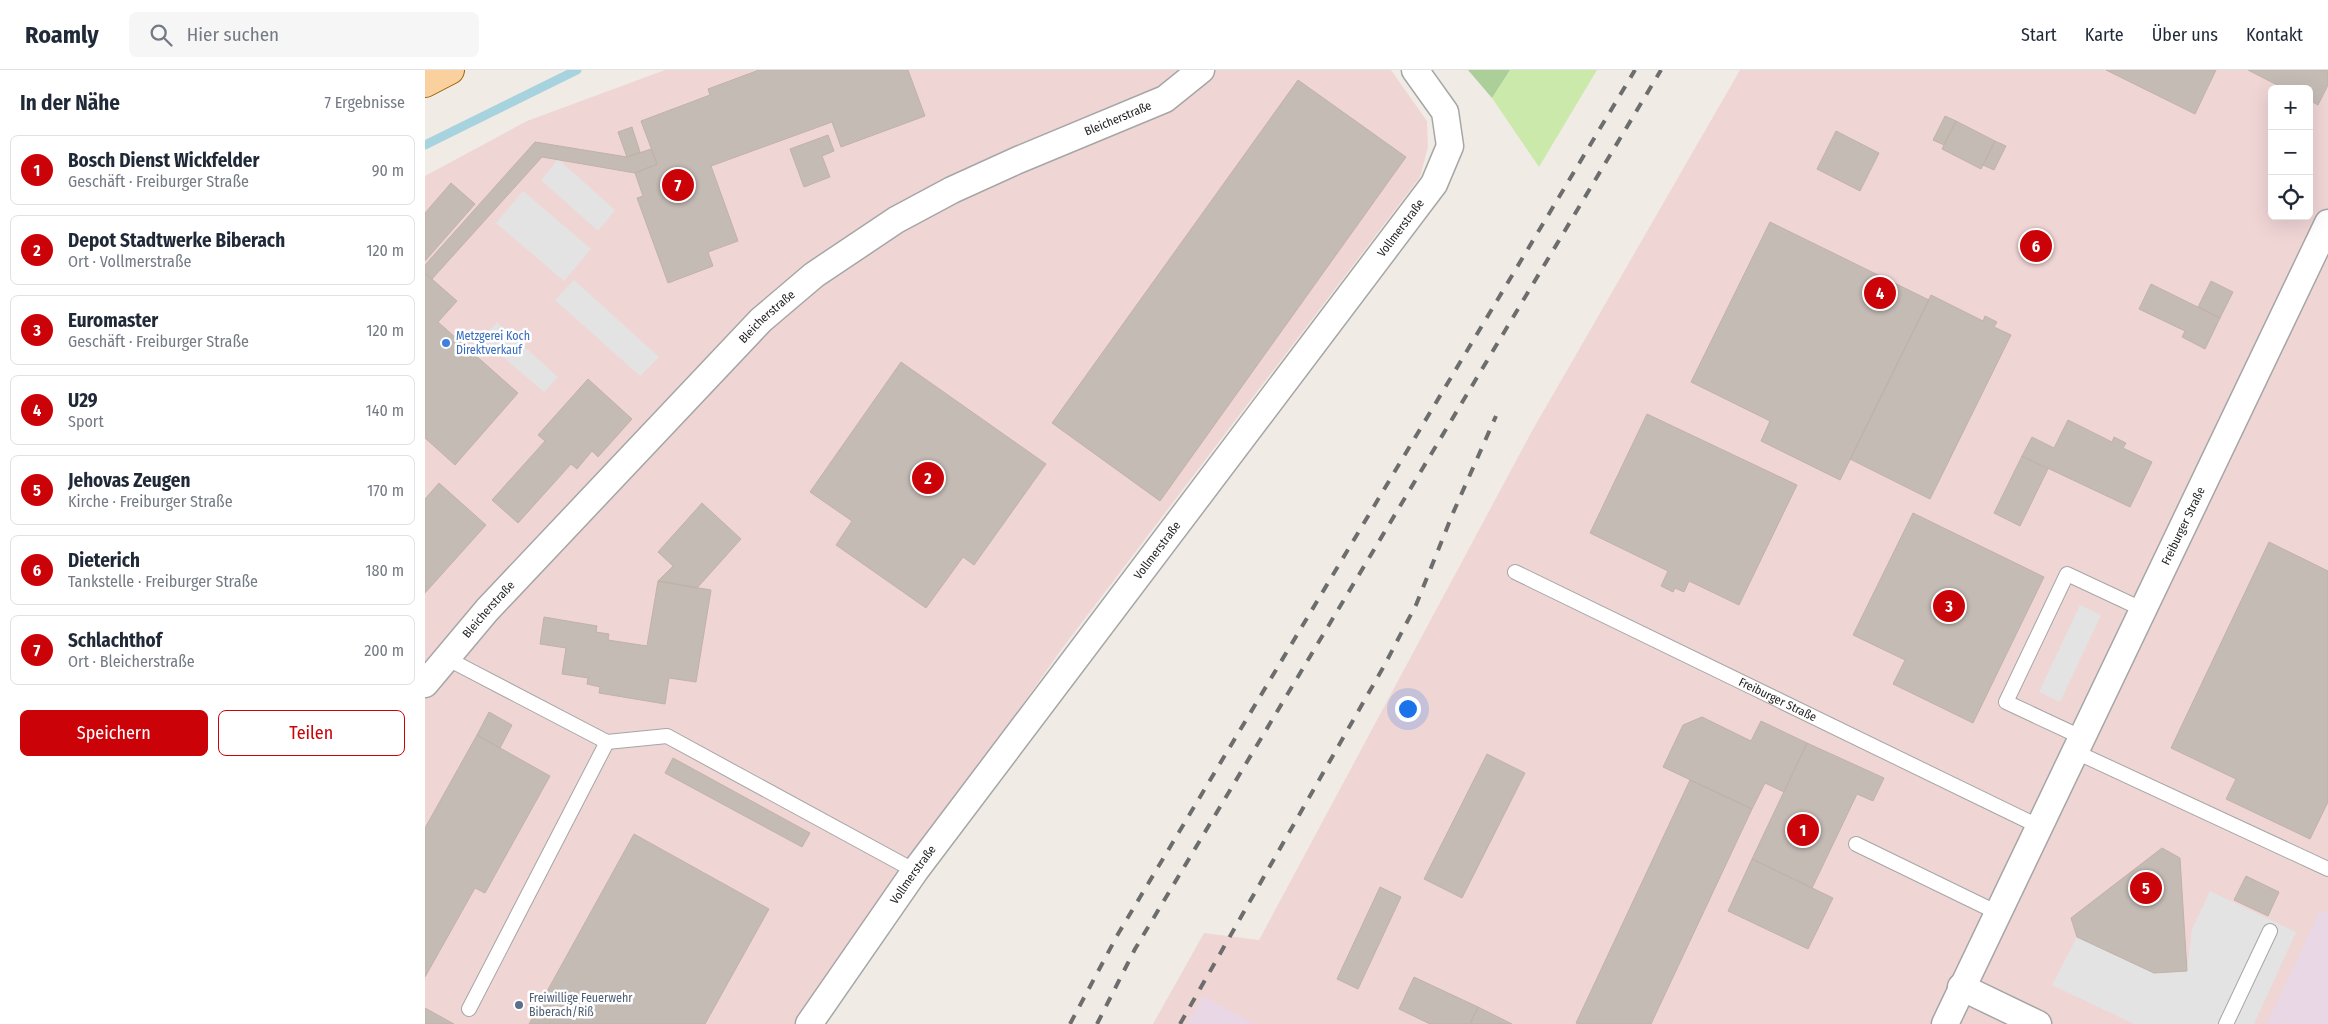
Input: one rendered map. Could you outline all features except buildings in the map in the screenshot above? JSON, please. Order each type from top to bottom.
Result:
[{"type":"main road","points":[[425,83],[449,70]]},
{"type":"street","name":"Bleicherstraße","points":[[425,684],[487,610],[761,320],[814,275],[904,215],[952,190],[1018,160],[1165,100],[1201,70]]},
{"type":"street","name":"Vollmerstraße","points":[[809,1024],[915,871],[1434,184],[1450,146],[1445,112],[1415,70]]},
{"type":"street","name":"Freiburger Straße","points":[[1945,1024],[1961,987],[2040,827],[2328,223]]},
{"type":"street","points":[[1961,987],[2038,1024]]},
{"type":"lane","name":"Freiburger Straße","points":[[1515,572],[2040,827]]},
{"type":"lane","points":[[2144,610],[2067,574],[2007,702],[2079,745],[2328,869]]},
{"type":"lane","points":[[446,658],[607,742],[667,736],[915,871]]},
{"type":"lane","points":[[469,1009],[607,742]]},
{"type":"lane","points":[[1856,844],[1998,913]]},
{"type":"lane","points":[[2226,1024],[2271,931]]},
{"type":"shaded area","points":[[665,70],[1391,70],[1427,121],[1428,147],[1420,177],[1061,650],[797,1024],[425,1024],[425,176],[527,121]]},
{"type":"shaded area","points":[[1740,70],[2328,70],[2328,1024],[1153,1024],[1204,933],[1259,940],[1532,431]]},
{"type":"shaded area","points":[[558,159],[615,210],[598,231],[541,180]]},
{"type":"shaded area","points":[[523,191],[591,249],[564,281],[496,223]]},
{"type":"shaded area","points":[[574,280],[659,357],[640,376],[555,300]]},
{"type":"shaded area","points":[[497,322],[558,377],[544,392],[482,339]]},
{"type":"shaded area","points":[[2080,605],[2101,615],[2060,702],[2039,692]]},
{"type":"shaded area","points":[[2210,891],[2296,932],[2254,1024],[2134,1024],[2052,985],[2077,937],[2154,973],[2187,971],[2192,929]]},
{"type":"shaded area","points":[[2320,910],[2328,914],[2328,1024],[2267,1024]]},
{"type":"shaded area","points":[[1203,996],[1254,1024],[1187,1024]]},
{"type":"green space","points":[[1468,70],[1510,70],[1492,98]]},
{"type":"green space","points":[[1510,70],[1597,70],[1539,167],[1492,98]]},
{"type":"waterway","points":[[425,145],[577,70]]},
{"type":"railway","points":[[1070,1024],[1118,934],[1635,70]]},
{"type":"railway","points":[[1097,1024],[1135,949],[1661,70]]},
{"type":"railway","points":[[1180,1024],[1384,666],[1416,605],[1453,513],[1496,416]]},
{"type":"place","name":"Schlachthof","points":[[678,185]]},
{"type":"place","name":"Dieterich","points":[[2036,246]]},
{"type":"place","name":"U29","points":[[1880,293]]},
{"type":"place","name":"Metzgerei Koch Direktverkauf","points":[[446,343]]},
{"type":"place","name":"Depot Stadtwerke Biberach","points":[[928,478]]},
{"type":"place","name":"Euromaster","points":[[1949,606]]},
{"type":"place","name":"Bosch Dienst Wickfelder","points":[[1803,830]]},
{"type":"place","name":"Jehovas Zeugen","points":[[2146,888]]},
{"type":"place","name":"Freiwillige Feuerwehr Biberach/Riß","points":[[519,1005]]}]
